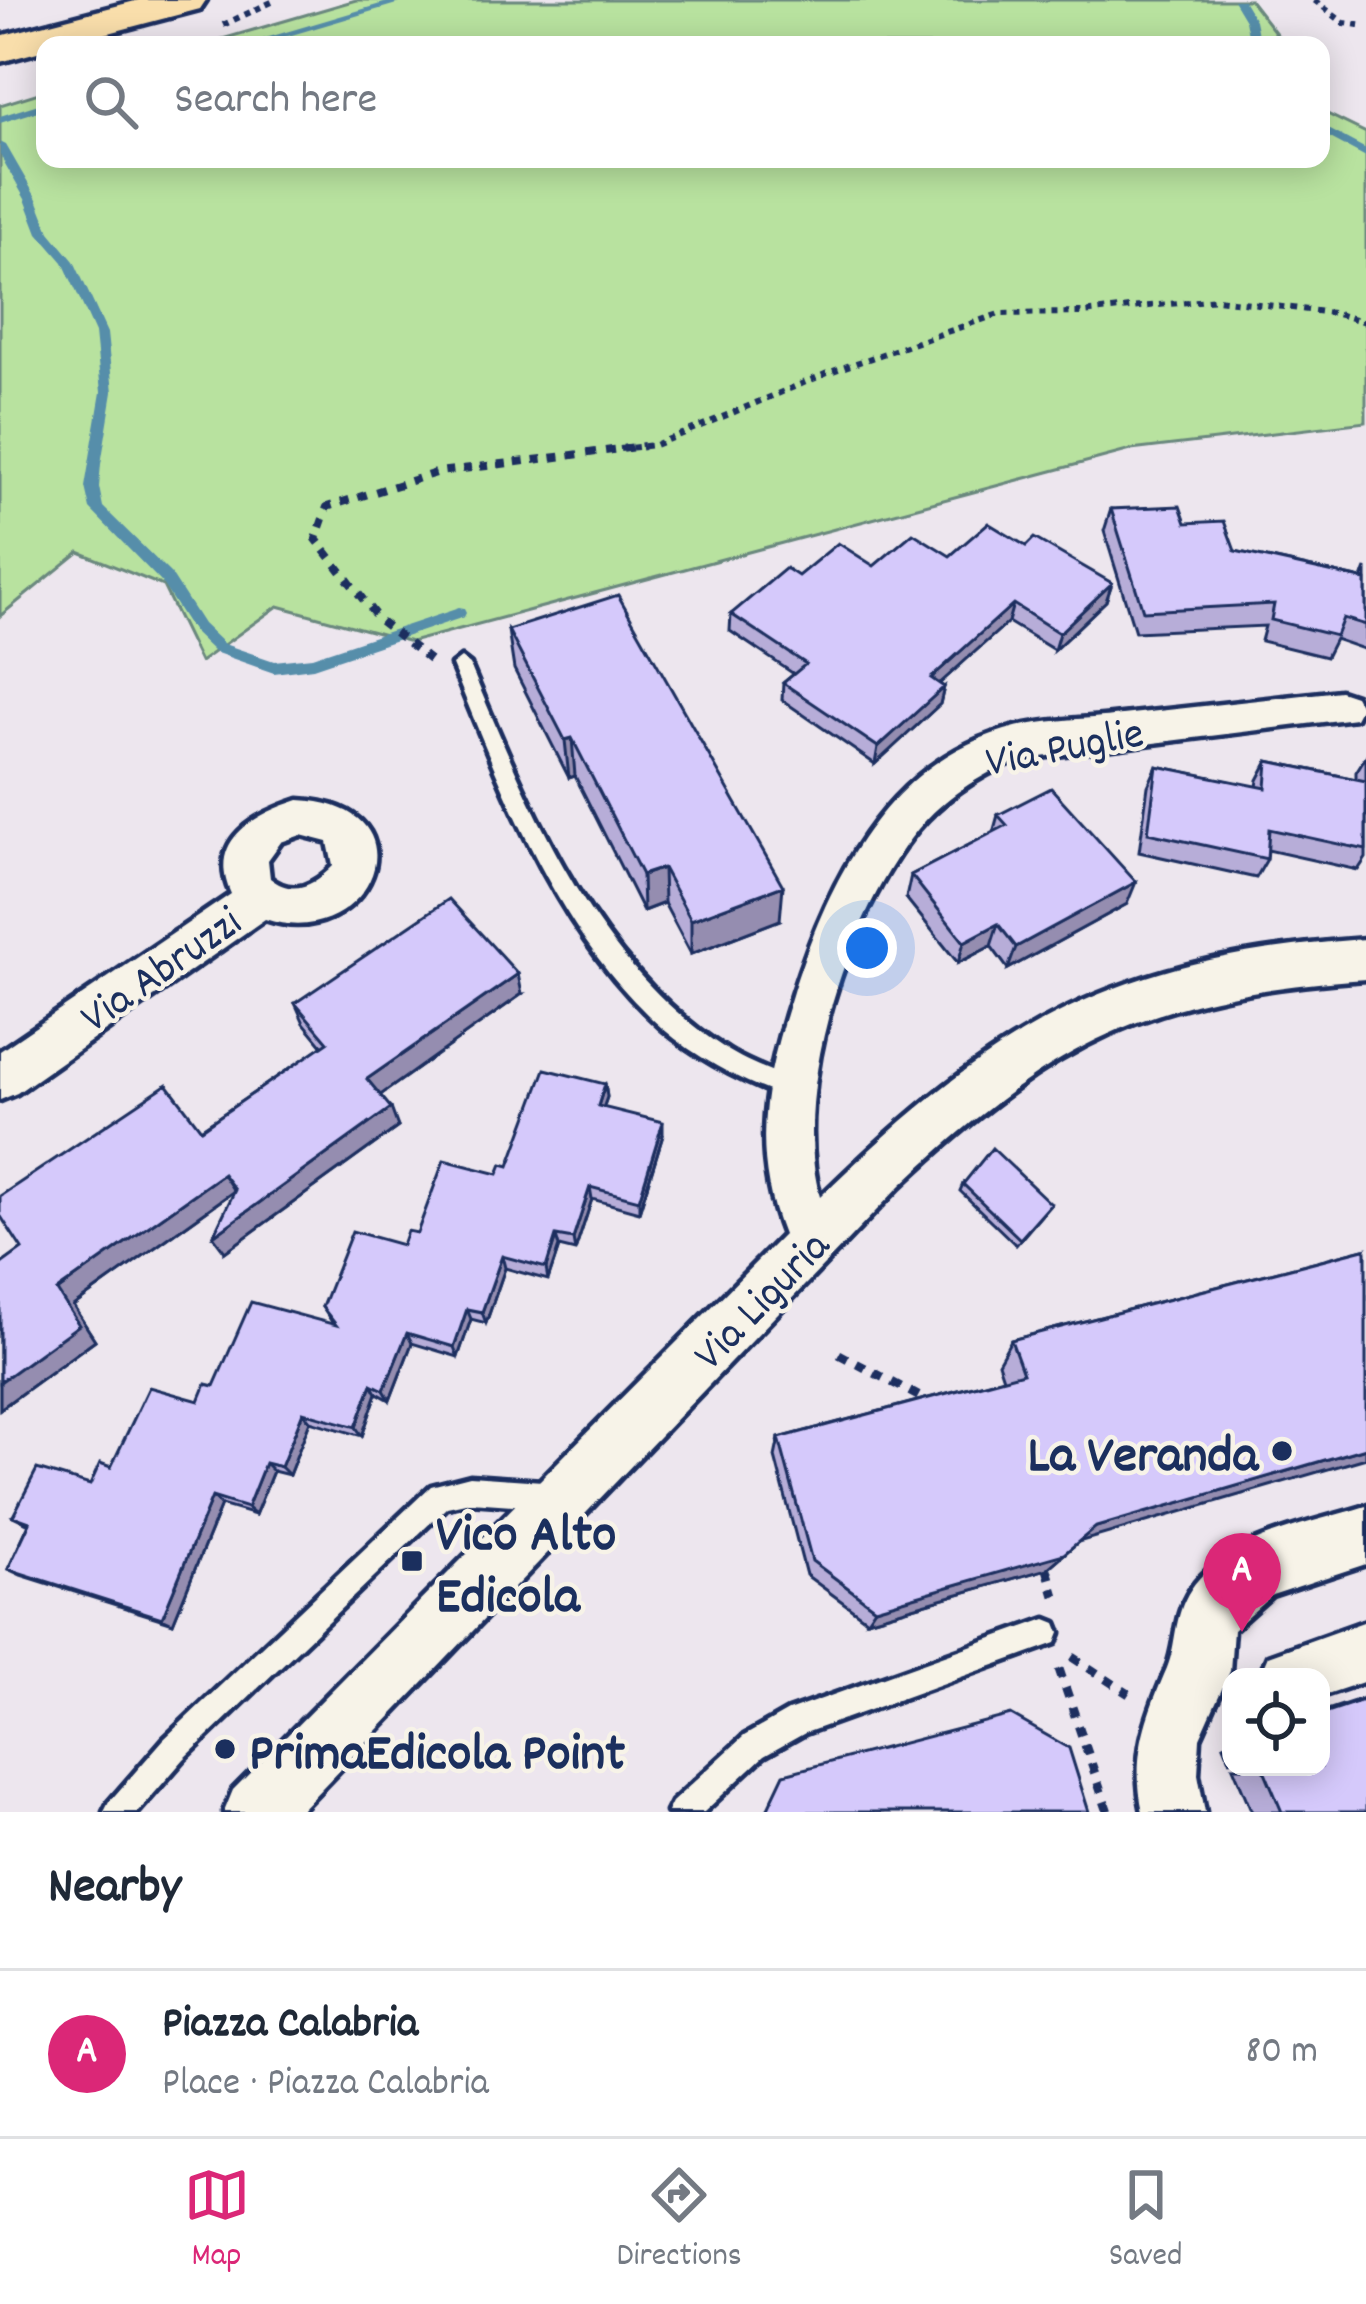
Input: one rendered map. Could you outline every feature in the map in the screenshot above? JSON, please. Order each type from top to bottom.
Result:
[{"type":"main road","points":[[49,36],[185,0]]},
{"type":"main road","points":[[0,49],[36,39]]},
{"type":"street","name":"Via Puglie","points":[[812,1242],[795,1204],[788,1169],[789,1089],[815,994],[860,880],[900,818],[945,775],[988,752],[1032,740],[1340,707]]},
{"type":"street","name":"Via Abruzzi","points":[[0,1078],[260,898]]},
{"type":"street","name":"Via Liguria","points":[[255,1812],[812,1242],[968,1094],[1067,1029],[1203,980],[1261,968],[1366,959]]},
{"type":"street","points":[[1174,1812],[1168,1733],[1182,1697],[1215,1678],[1197,1650],[1203,1622],[1227,1588],[1366,1535]]},
{"type":"street","points":[[1316,1668],[1366,1651]]},
{"type":"lane","points":[[461,665],[506,773],[569,895],[623,973],[676,1027],[754,1078],[789,1089]]},
{"type":"lane","points":[[119,1812],[174,1749],[440,1495],[470,1489],[568,1496]]},
{"type":"lane","points":[[682,1812],[754,1746],[787,1726],[1046,1634]]},
{"type":"path","points":[[1314,0],[1344,22],[1366,26]]},
{"type":"path","points":[[461,665],[432,662],[379,620],[316,539],[327,507],[439,472],[655,445],[830,372],[999,314],[1082,313],[1217,299],[1333,313],[1366,322]]},
{"type":"path","points":[[839,1354],[947,1412]]},
{"type":"path","points":[[1046,1634],[1108,1812]]},
{"type":"green space","points":[[356,0],[1250,0],[1278,36],[233,36]]},
{"type":"green space","points":[[36,94],[36,168],[1330,168],[1330,115],[1366,133],[1366,422],[1131,450],[411,642],[278,606],[200,662],[163,586],[79,552],[0,616],[0,105]]},
{"type":"building","points":[[1180,506],[1186,523],[1224,521],[1235,551],[1366,580],[1366,625],[1343,618],[1336,636],[1271,620],[1274,604],[1143,611],[1111,509]]},
{"type":"building","points":[[988,523],[1026,546],[1034,538],[1112,583],[1059,633],[1013,604],[931,678],[944,687],[878,747],[783,683],[806,664],[731,614],[786,568],[798,576],[838,543],[874,566],[913,533],[950,556]]},
{"type":"building","points":[[618,595],[783,886],[691,920],[663,868],[642,875],[572,738],[565,740],[508,630]]},
{"type":"building","points":[[1268,761],[1366,781],[1366,850],[1269,829],[1267,859],[1148,833],[1157,766],[1266,788]]},
{"type":"building","points":[[1051,788],[1136,882],[1016,947],[998,924],[964,942],[911,875],[1007,825],[998,815]]},
{"type":"building","points":[[449,899],[518,974],[367,1079],[391,1108],[213,1236],[235,1190],[223,1174],[57,1291],[79,1325],[0,1382],[0,1265],[22,1249],[0,1215],[0,1196],[167,1084],[201,1129],[328,1042],[295,1003]]},
{"type":"building","points":[[545,1069],[605,1084],[598,1106],[663,1122],[639,1200],[590,1187],[573,1239],[556,1236],[546,1268],[502,1256],[482,1312],[467,1309],[454,1347],[407,1333],[384,1390],[372,1384],[356,1427],[303,1412],[281,1467],[265,1463],[247,1508],[212,1497],[162,1618],[8,1569],[30,1522],[13,1516],[37,1469],[90,1485],[100,1463],[111,1467],[149,1387],[199,1401],[206,1384],[214,1386],[251,1302],[336,1325],[322,1307],[352,1231],[402,1245],[407,1231],[417,1233],[444,1160],[498,1174],[502,1164],[509,1166]]},
{"type":"building","points":[[992,1148],[1051,1204],[1020,1239],[963,1184]]},
{"type":"building","points":[[1364,1249],[1366,1448],[1096,1527],[1064,1554],[875,1608],[812,1561],[779,1438],[1023,1373],[1011,1340]]},
{"type":"building","points":[[1366,1699],[1366,1812],[1282,1812],[1267,1776],[1330,1776],[1330,1711]]},
{"type":"building","points":[[1011,1715],[1069,1748],[1089,1812],[766,1812],[784,1774]]},
{"type":"waterway","points":[[279,36],[405,0]]},
{"type":"waterway","points":[[1238,0],[1253,36]]},
{"type":"waterway","points":[[0,120],[36,108]]},
{"type":"waterway","points":[[1330,133],[1366,154]]},
{"type":"waterway","points":[[0,145],[44,233],[68,261],[101,333],[107,392],[92,487],[97,509],[166,578],[198,628],[219,648],[274,667],[313,662],[459,613]]},
{"type":"place","name":"La Veranda","points":[[1282,1451]]},
{"type":"place","name":"Vico Alto Edicola","points":[[412,1561]]},
{"type":"place","name":"Piazza Calabria","points":[[1242,1632]]},
{"type":"place","name":"PrimaEdicola Point","points":[[225,1749]]}]
